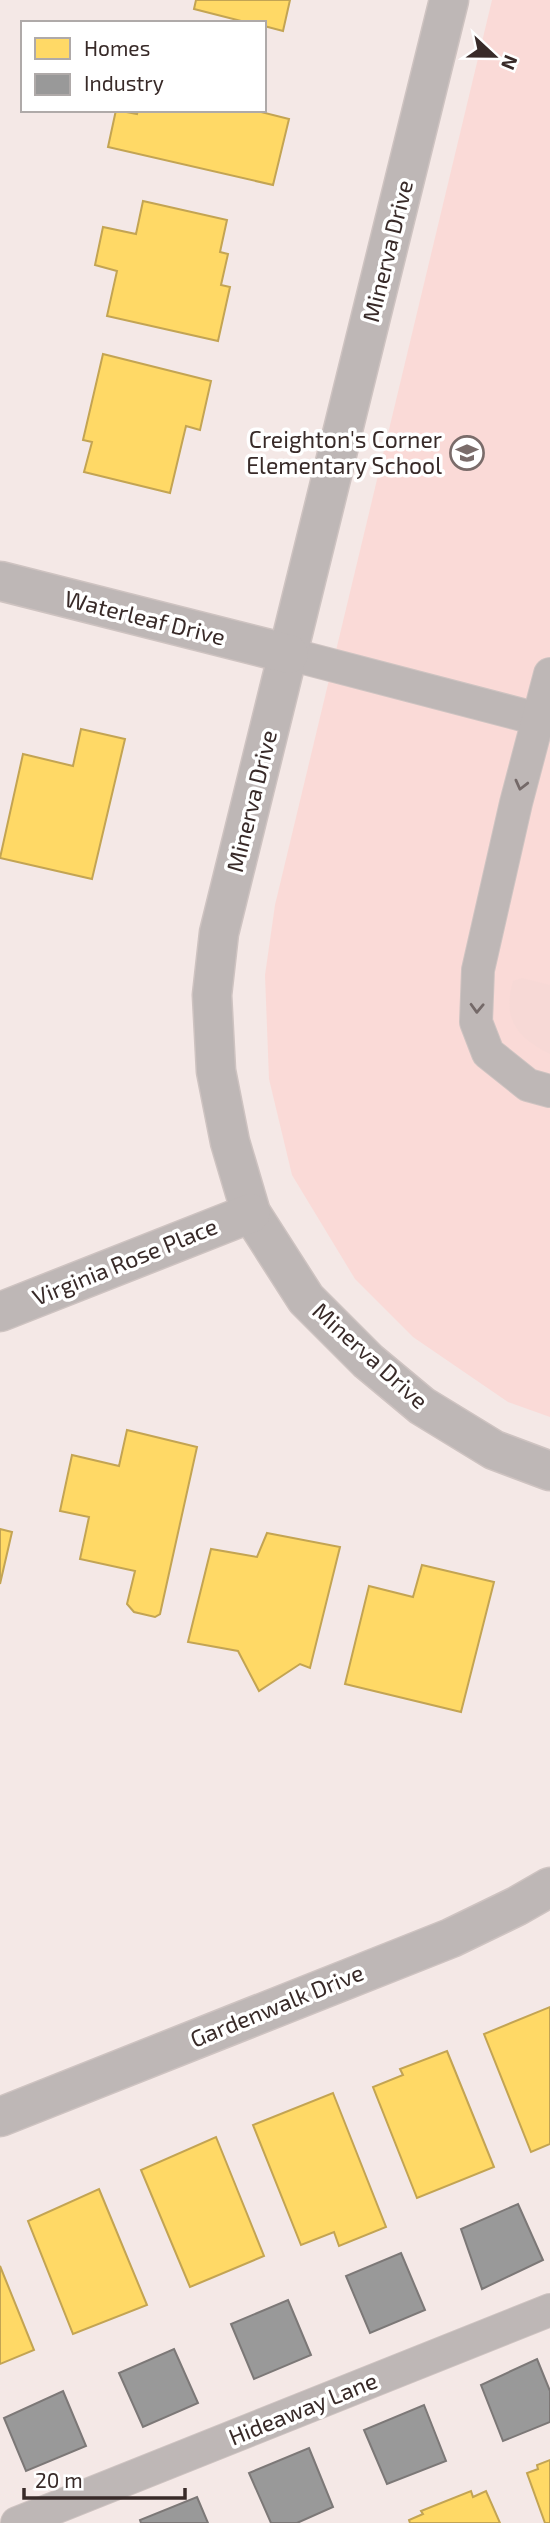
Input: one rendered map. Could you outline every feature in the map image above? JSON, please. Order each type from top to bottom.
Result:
[{"type":"street","name":"Minerva Drive","points":[[449,0],[219,933],[212,995],[216,1071],[230,1142],[251,1213],[306,1299],[368,1361],[422,1406],[494,1450],[550,1471]]},
{"type":"street","name":"Waterleaf Drive","points":[[0,581],[289,654]]},
{"type":"street","name":"Virginia Rose Place","points":[[0,1312],[251,1213]]},
{"type":"street","name":"Gardenwalk Drive","points":[[0,2117],[451,1938],[550,1887]]},
{"type":"lane","points":[[289,654],[538,719]]},
{"type":"lane","points":[[550,674],[478,970],[476,1022],[488,1054],[528,1085],[550,1091]]},
{"type":"lane","name":"Hideaway Lane","points":[[17,2523],[550,2310]]},
{"type":"shaded area","name":"Creighton's Corner Elementary School","points":[[492,0],[550,0],[550,1417],[508,1402],[413,1337],[355,1279],[292,1175],[269,1079],[265,975],[275,905]]},
{"type":"shaded area","points":[[522,978],[550,985],[550,1054],[521,1034],[511,1017],[509,1006],[513,981]]},
{"type":"building: Homes","points":[[196,0],[290,0],[283,31],[266,27],[266,21],[241,21],[194,9]]},
{"type":"building: Homes","points":[[116,112],[261,112],[289,119],[273,185],[108,147]]},
{"type":"building: Homes","points":[[143,201],[227,220],[220,252],[228,254],[221,285],[230,287],[218,341],[107,316],[117,271],[95,265],[103,227],[136,234]]},
{"type":"building: Homes","points":[[103,354],[211,381],[200,430],[186,426],[170,493],[84,472],[92,442],[83,440]]},
{"type":"building: Homes","points":[[81,729],[125,739],[92,879],[0,858],[23,754],[73,766]]},
{"type":"building: Homes","points":[[127,1430],[197,1447],[160,1614],[155,1617],[134,1612],[127,1604],[135,1571],[80,1559],[89,1517],[60,1511],[72,1455],[119,1466]]},
{"type":"building: Homes","points":[[0,1529],[12,1532],[0,1584]]},
{"type":"building: Homes","points":[[267,1533],[340,1547],[310,1668],[300,1664],[259,1691],[238,1651],[188,1642],[211,1549],[257,1557]]},
{"type":"building: Homes","points":[[422,1565],[494,1582],[461,1712],[345,1684],[369,1586],[413,1597]]},
{"type":"building: Homes","points":[[550,2007],[550,2144],[531,2152],[484,2034]]},
{"type":"building: Homes","points":[[447,2051],[494,2167],[417,2198],[373,2087],[403,2075],[400,2069]]},
{"type":"building: Homes","points":[[333,2093],[386,2227],[339,2246],[334,2232],[301,2245],[253,2125]]},
{"type":"building: Homes","points":[[216,2137],[264,2256],[190,2287],[141,2170]]},
{"type":"building: Homes","points":[[99,2189],[147,2305],[73,2334],[28,2221]]},
{"type":"building: Homes","points":[[0,2266],[34,2350],[0,2364]]},
{"type":"building: Homes","points":[[550,2460],[550,2523],[545,2523],[527,2473]]},
{"type":"building: Homes","points":[[471,2491],[473,2497],[486,2491],[500,2523],[410,2523],[409,2520],[423,2514],[421,2511]]},
{"type":"building: Industry","points":[[518,2204],[543,2260],[482,2289],[461,2229]]},
{"type":"building: Industry","points":[[401,2253],[425,2310],[370,2333],[346,2276]]},
{"type":"building: Industry","points":[[288,2300],[311,2355],[254,2379],[231,2324]]},
{"type":"building: Industry","points":[[174,2349],[198,2403],[143,2427],[119,2373]]},
{"type":"building: Industry","points":[[537,2359],[550,2391],[550,2422],[503,2441],[481,2385]]},
{"type":"building: Industry","points":[[63,2391],[86,2446],[26,2471],[4,2418]]},
{"type":"building: Industry","points":[[424,2405],[446,2461],[387,2484],[364,2430]]},
{"type":"building: Industry","points":[[309,2448],[333,2507],[297,2523],[271,2523],[249,2473]]},
{"type":"building: Industry","points":[[197,2497],[208,2523],[141,2523],[140,2520]]},
{"type":"place","name":"Creighton's Corner Elementary School","points":[[467,453]]}]
